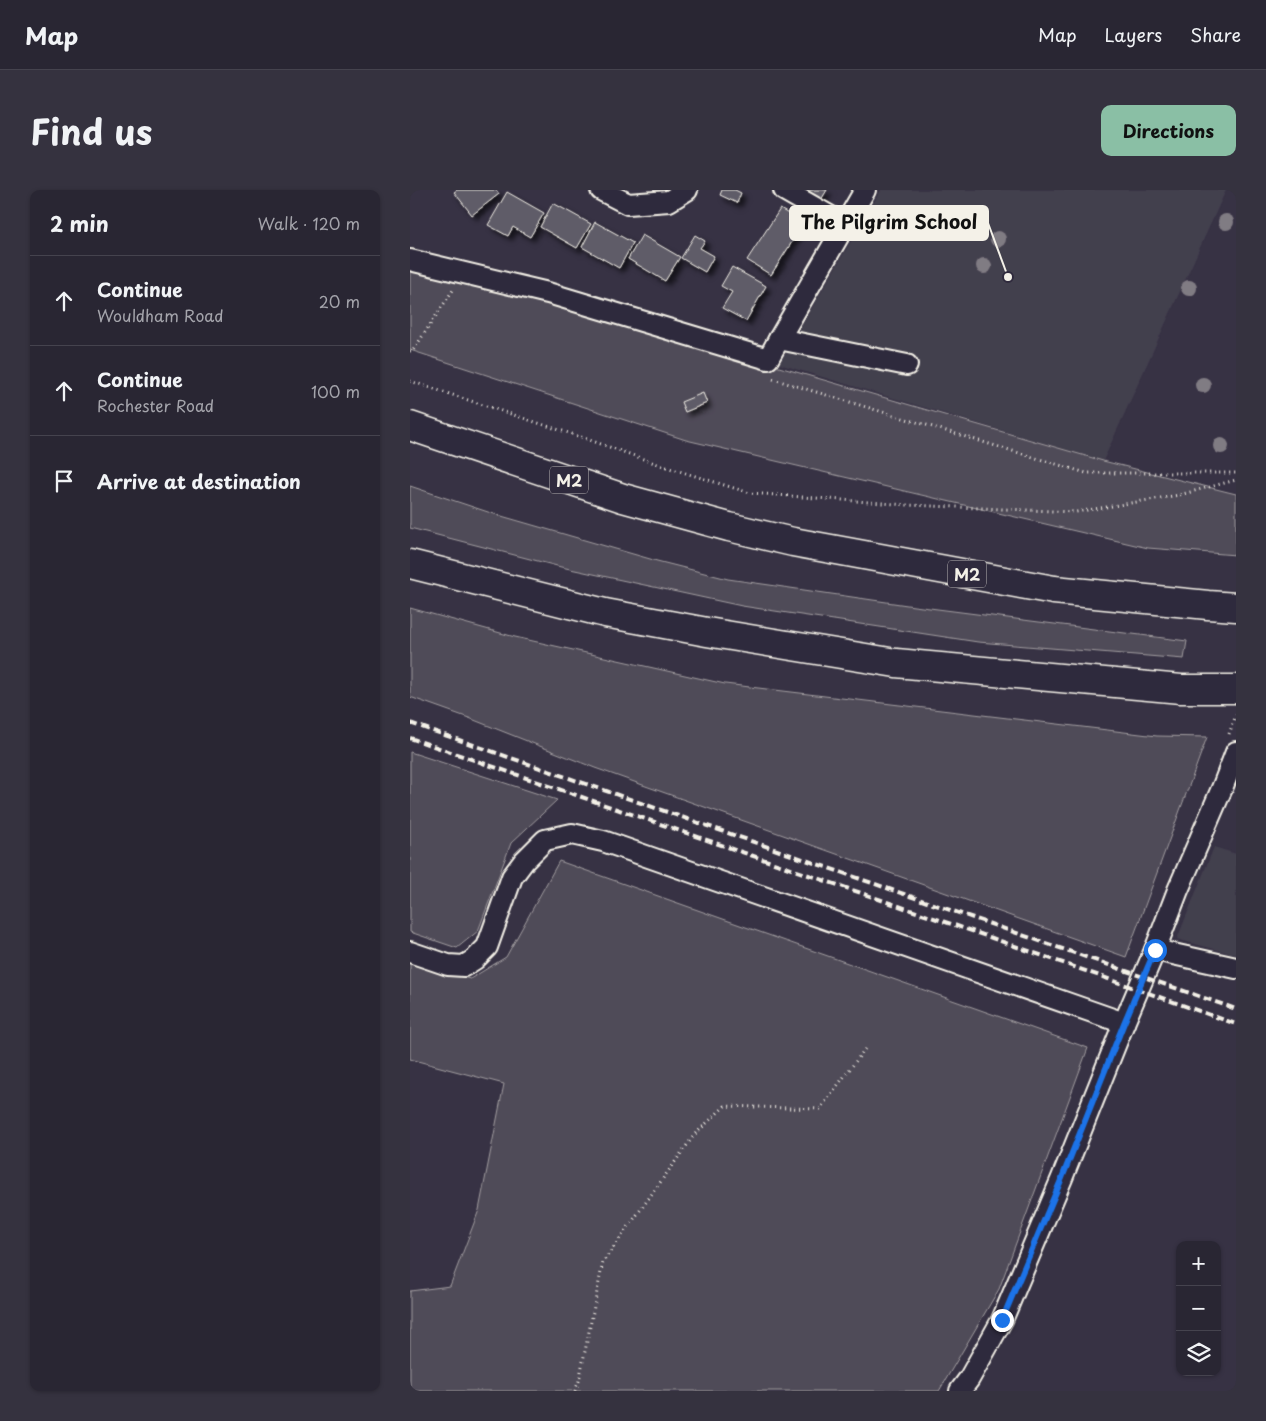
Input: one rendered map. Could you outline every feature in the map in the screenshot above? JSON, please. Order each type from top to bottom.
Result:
[{"type":"highway","name":"M2","points":[[410,426],[622,498],[793,542],[1054,590],[1236,607]]},
{"type":"highway","points":[[410,564],[605,613],[707,632],[896,662],[1181,689],[1236,689]]},
{"type":"street","points":[[601,190],[628,204],[669,201],[688,190]]},
{"type":"street","points":[[784,190],[845,224]]},
{"type":"street","points":[[410,260],[548,293],[770,369],[778,339],[865,190]]},
{"type":"street","points":[[778,339],[907,365]]},
{"type":"street","points":[[960,1391],[969,1379],[1002,1320],[1062,1178],[1178,890],[1230,789],[1236,752]]},
{"type":"street","points":[[410,952],[448,965],[464,966],[475,959],[487,947],[512,877],[524,861],[545,840],[572,834],[603,841],[1124,1023]]},
{"type":"street","points":[[1155,950],[1236,968]]},
{"type":"path","points":[[410,351],[412,352],[457,285]]},
{"type":"path","points":[[770,369],[1086,473],[1236,473]]},
{"type":"path","points":[[410,381],[663,466],[750,493],[908,505],[1076,512],[1179,495],[1236,480]]},
{"type":"path","points":[[575,1391],[579,1381],[603,1262],[695,1134],[725,1106],[820,1109],[865,1049]]},
{"type":"shaded area","points":[[881,190],[1226,190],[1103,461],[779,364]]},
{"type":"shaded area","points":[[410,260],[1103,461],[1236,494],[1236,555],[1148,548],[686,440],[410,350]]},
{"type":"shaded area","points":[[410,486],[491,513],[657,561],[728,579],[914,606],[1187,641],[1184,659],[978,642],[742,606],[561,567],[410,528]]},
{"type":"shaded area","points":[[410,608],[515,637],[725,684],[1157,736],[1207,737],[1126,957],[595,768],[469,718],[410,697]]},
{"type":"shaded area","points":[[410,752],[557,800],[511,843],[478,931],[457,948],[410,932]]},
{"type":"shaded area","points":[[1214,847],[1236,854],[1236,955],[1177,939]]},
{"type":"shaded area","points":[[559,861],[1088,1048],[999,1289],[939,1391],[410,1391],[410,1291],[450,1286],[479,1210],[504,1084],[410,1059],[410,962],[470,979],[506,957]]},
{"type":"building","points":[[457,190],[496,190],[499,194],[472,215],[454,192]]},
{"type":"building","points":[[722,190],[735,190],[741,193],[737,203],[720,195]]},
{"type":"building","points":[[803,190],[827,190],[819,203]]},
{"type":"building","points":[[507,192],[544,213],[530,237],[513,227],[508,236],[488,225]]},
{"type":"building","points":[[553,203],[591,224],[577,248],[540,227]]},
{"type":"building","points":[[780,209],[804,223],[771,275],[747,260]]},
{"type":"building","points":[[595,222],[633,243],[619,268],[582,247]]},
{"type":"building","points":[[642,235],[680,257],[665,281],[628,259]]},
{"type":"building","points":[[695,235],[705,241],[700,248],[714,256],[705,272],[681,258]]},
{"type":"building","points":[[732,267],[766,286],[746,321],[722,308],[732,292],[721,286]]},
{"type":"building","points":[[703,393],[707,403],[685,412],[681,402]]},
{"type":"railway","points":[[410,723],[1236,1009]]},
{"type":"railway","points":[[410,738],[1236,1024]]},
{"type":"place","name":"The Pilgrim School","points":[[1008,277]]},
{"type":"route","points":[[1002,1320],[1155,950]]}]
